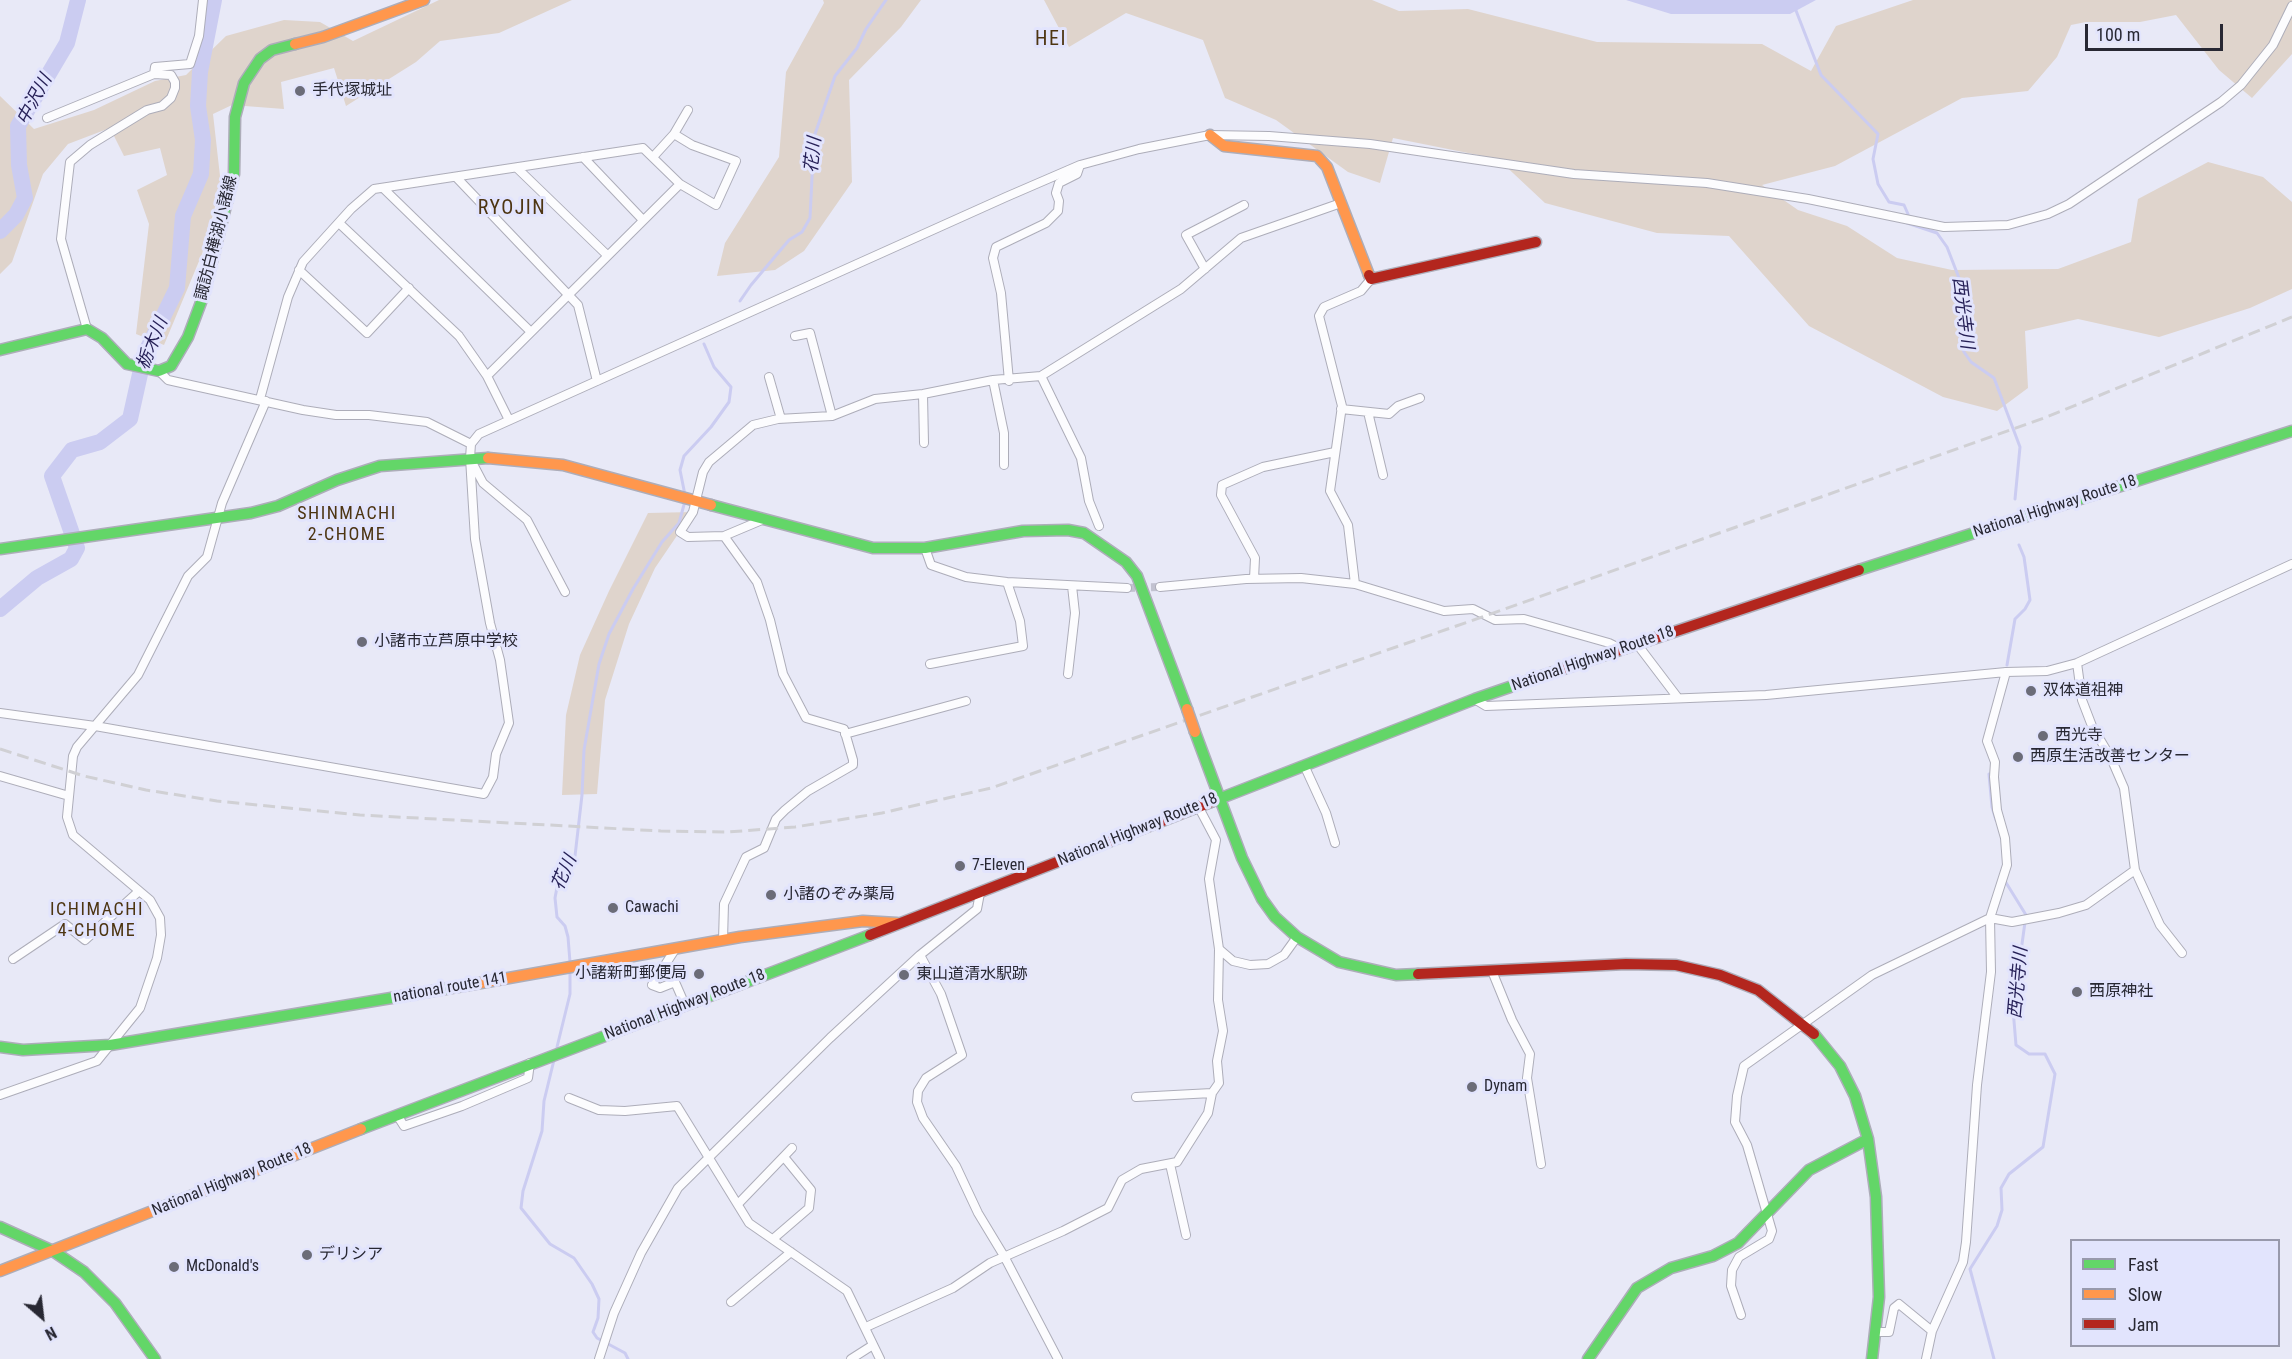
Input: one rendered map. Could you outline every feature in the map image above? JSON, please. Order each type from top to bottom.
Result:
[{"type":"main road","name":"諏訪白樺湖小諸線","points":[[159,370],[171,366],[188,337],[201,306],[234,174],[235,117],[244,83],[260,59],[272,50],[323,36],[424,0]]},
{"type":"main road","points":[[1210,135],[1224,146],[1317,156],[1327,167],[1371,279],[1536,242]]},
{"type":"main road","points":[[0,350],[87,329],[102,338],[127,364],[159,370]]},
{"type":"main road","name":"National Highway Route 18","points":[[0,1271],[530,1063],[846,945],[1475,699],[1816,584],[2292,431]]},
{"type":"main road","points":[[0,549],[216,520],[278,506],[337,480],[380,466],[470,458],[522,458],[563,465],[873,548],[925,548],[1045,529],[1084,533],[1126,562],[1144,590],[1242,858],[1262,898],[1275,917],[1297,937],[1338,962],[1375,973],[1396,975],[1626,964],[1686,967],[1720,975],[1758,990],[1818,1037],[1840,1066],[1855,1096],[1868,1139],[1877,1219],[1877,1332],[1872,1359]]},
{"type":"main road","name":"national route 141","points":[[0,1047],[23,1050],[110,1045],[723,940],[873,920],[900,923]]},
{"type":"main road","points":[[843,923],[848,934],[846,945]]},
{"type":"main road","points":[[1588,1359],[1637,1288],[1671,1268],[1731,1247],[1766,1216],[1809,1170],[1868,1139]]},
{"type":"main road","points":[[0,1227],[53,1251],[77,1266],[107,1293],[155,1359]]},
{"type":"street","points":[[154,74],[155,68],[190,64],[198,44],[202,0]]},
{"type":"street","points":[[0,712],[95,726],[484,794],[493,777],[496,754],[509,723],[500,660],[490,623],[475,539],[470,458],[471,444],[479,434],[1080,165],[1138,149],[1210,135],[1269,136],[1370,144],[1574,174],[1707,183],[1808,199],[1944,227],[2008,225],[2048,214],[2069,204],[2180,131],[2241,85],[2273,45],[2292,6]]},
{"type":"street","points":[[47,118],[154,74],[171,75],[175,88],[171,98],[162,106],[147,110],[90,145],[70,162],[61,239],[87,329]]},
{"type":"street","points":[[653,157],[674,134],[688,110]]},
{"type":"street","points":[[0,1095],[86,1066],[97,1060],[140,1008],[162,935],[160,918],[150,900],[73,835],[67,817],[74,756],[95,726],[138,675],[188,576],[207,557],[216,520],[263,400],[279,324],[303,262],[374,189],[643,148],[680,184],[716,205],[736,161],[692,145],[674,134]]},
{"type":"street","points":[[583,157],[642,219]]},
{"type":"street","points":[[1009,381],[1001,293],[993,258],[996,247],[1046,223],[1058,211],[1059,201],[1056,193],[1059,183],[1077,174],[1080,165]]},
{"type":"street","points":[[517,168],[606,254]]},
{"type":"street","points":[[456,177],[578,305],[597,381]]},
{"type":"street","points":[[487,375],[606,254],[680,184]]},
{"type":"street","points":[[384,189],[530,331]]},
{"type":"street","points":[[762,520],[724,536],[688,537],[680,532],[689,522],[692,500],[709,462],[753,425],[781,419],[831,416],[875,399],[923,394],[993,380],[1009,381],[1041,376],[1181,289],[1241,238],[1341,203]]},
{"type":"street","points":[[1205,269],[1186,236],[1244,205]]},
{"type":"street","points":[[339,223],[459,336],[487,375],[509,420]]},
{"type":"street","points":[[299,270],[367,333],[409,288]]},
{"type":"street","points":[[1355,584],[1348,525],[1330,491],[1341,410],[1339,384],[1319,316],[1324,307],[1361,291],[1371,279]]},
{"type":"street","points":[[795,336],[810,333],[831,416]]},
{"type":"street","points":[[159,370],[168,380],[336,415],[369,415],[427,422],[471,444]]},
{"type":"street","points":[[1041,376],[1082,458],[1089,501],[1099,526]]},
{"type":"street","points":[[769,377],[781,419]]},
{"type":"street","points":[[993,380],[1004,434],[1004,465]]},
{"type":"street","points":[[923,394],[924,443]]},
{"type":"street","points":[[1341,410],[1389,414],[1398,406],[1420,398]]},
{"type":"street","points":[[1368,412],[1383,475]]},
{"type":"street","points":[[1254,579],[1255,558],[1221,495],[1222,485],[1263,467],[1335,452]]},
{"type":"street","points":[[470,458],[483,483],[526,520],[566,592]]},
{"type":"street","points":[[723,940],[724,904],[746,857],[764,848],[776,819],[785,810],[853,765],[844,729],[806,718],[783,674],[757,582],[724,536]]},
{"type":"street","points":[[925,548],[931,565],[966,577],[1007,582],[1127,588]]},
{"type":"street","points":[[1475,699],[1486,706],[1766,695],[2006,672],[2047,671],[2077,663],[2292,564]]},
{"type":"street","points":[[1160,587],[1254,579],[1300,578],[1355,584],[1444,611],[1473,609],[1495,620],[1524,619],[1609,644],[1621,650]]},
{"type":"street","points":[[930,664],[1023,646],[1020,621],[1007,582]]},
{"type":"street","points":[[1068,674],[1075,613],[1072,586]]},
{"type":"street","points":[[1637,644],[1678,698]]},
{"type":"street","points":[[2077,663],[2082,700],[2124,789],[2135,870],[2160,925],[2182,953]]},
{"type":"street","points":[[1926,1359],[1932,1331],[1956,1280],[1966,1242],[1981,1046],[1991,972],[1990,918],[2007,865],[2005,838],[1997,810],[1995,762],[1987,741],[2006,672]]},
{"type":"street","points":[[845,734],[966,701]]},
{"type":"street","points":[[1304,765],[1326,813],[1335,843]]},
{"type":"street","points":[[0,776],[69,796]]},
{"type":"street","points":[[866,1327],[953,1288],[1004,1256],[1064,1231],[1108,1208],[1122,1180],[1141,1169],[1177,1162],[1208,1113],[1212,1093],[1219,1083],[1217,1061],[1223,1031],[1218,1000],[1219,949],[1209,879],[1216,840],[1198,806]]},
{"type":"street","points":[[1740,1315],[1731,1286],[1732,1270],[1739,1257],[1769,1239],[1772,1231],[1747,1145],[1735,1122],[1744,1066],[1872,975],[1990,918],[2012,922],[2086,905],[2135,870]]},
{"type":"street","points":[[13,959],[65,924],[85,940],[138,892]]},
{"type":"street","points":[[598,1359],[614,1313],[641,1253],[678,1188],[709,1155],[920,955],[977,909],[980,893]]},
{"type":"street","points":[[1219,949],[1233,961],[1250,965],[1268,964],[1284,955],[1297,937]]},
{"type":"street","points":[[675,948],[652,985],[660,988],[675,982],[685,1005]]},
{"type":"street","points":[[920,955],[941,994],[962,1055],[926,1078],[918,1091],[917,1102],[923,1118],[956,1166],[978,1213],[1004,1256],[1058,1359]]},
{"type":"street","points":[[1492,971],[1512,1020],[1530,1054],[1527,1077],[1541,1164]]},
{"type":"street","points":[[1136,1097],[1212,1093]]},
{"type":"street","points":[[569,1098],[599,1110],[625,1111],[677,1106],[749,1223],[848,1291],[880,1359]]},
{"type":"street","points":[[738,1204],[792,1148]]},
{"type":"street","points":[[773,1239],[809,1208],[811,1190],[784,1157]]},
{"type":"street","points":[[1170,1164],[1186,1235]]},
{"type":"street","points":[[731,1302],[792,1252]]},
{"type":"street","points":[[1877,1332],[1889,1332],[1894,1308],[1899,1304],[1932,1331]]},
{"type":"street","points":[[851,1359],[873,1346]]},
{"type":"shaded area","points":[[439,0],[572,0],[499,33],[440,41],[416,62],[346,106],[334,68],[281,82],[284,109],[232,105],[213,114],[221,185],[202,254],[164,345],[136,334],[149,224],[137,190],[167,175],[160,148],[124,156],[110,128],[68,144],[43,174],[12,262],[0,274],[0,96],[34,129],[94,110],[155,81],[186,75],[226,36],[284,20],[320,22],[353,41]]},
{"type":"shaded area","points":[[823,0],[921,0],[901,27],[849,80],[852,182],[804,251],[775,270],[717,276],[725,243],[779,157],[786,72],[824,3]]},
{"type":"shaded area","points":[[1044,0],[1372,0],[1399,11],[1468,9],[1597,42],[1762,44],[1811,71],[1836,26],[1913,0],[2292,0],[2292,54],[2252,98],[2219,70],[2176,15],[2140,22],[2086,22],[2071,25],[2057,57],[2028,91],[1962,98],[1835,166],[1762,185],[1798,210],[1847,226],[1897,258],[1952,270],[2058,269],[2131,242],[2138,199],[2208,162],[2263,177],[2292,202],[2292,289],[2250,308],[2159,337],[2078,319],[2025,331],[2028,388],[1997,411],[1943,397],[1809,326],[1729,236],[1657,233],[1545,203],[1498,159],[1393,138],[1380,183],[1348,172],[1276,120],[1225,98],[1203,40],[1126,13],[1069,47]]},
{"type":"shaded area","points":[[693,512],[655,568],[629,624],[605,700],[597,794],[562,795],[566,715],[580,655],[609,591],[648,513]]},
{"type":"water","points":[[1626,0],[1816,0],[1790,14],[1671,14]]},
{"type":"waterway","name":"中沢川","points":[[0,231],[16,215],[25,198],[19,165],[18,126],[67,43],[78,0]]},
{"type":"waterway","name":"栃木川","points":[[0,609],[37,578],[71,559],[77,548],[52,476],[72,450],[100,442],[130,419],[144,356],[177,288],[183,216],[201,174],[203,140],[198,106],[200,72],[214,0]]},
{"type":"waterway","name":"花川","points":[[740,301],[789,240],[802,232],[810,218],[814,137],[835,76],[857,48],[866,29],[886,0]]},
{"type":"waterway","name":"西光寺川","points":[[1795,8],[1821,75],[1878,134],[1873,159],[1878,184],[1889,202],[1904,205],[1908,214],[1907,223],[1937,233],[1947,247],[1959,278],[1962,300],[1960,342],[1971,362],[1994,378],[2020,447],[2015,499]]},
{"type":"waterway","name":"花川","points":[[685,495],[680,470],[684,456],[711,427],[729,402],[731,387],[714,367],[704,344]]},
{"type":"waterway","name":"花川","points":[[570,962],[568,937],[565,926],[557,917],[555,898],[558,882],[575,856],[582,795],[584,750],[599,664],[609,634],[662,542],[679,523],[685,501]]},
{"type":"waterway","name":"西光寺川","points":[[2007,665],[2015,619],[2030,600],[2024,557],[2019,545]]},
{"type":"waterway","name":"西光寺川","points":[[1989,774],[1992,807],[1996,820]]},
{"type":"waterway","name":"西光寺川","points":[[1994,1359],[1970,1269],[1997,1226],[2002,1210],[2001,1188],[2009,1174],[2043,1147],[2055,1074],[2045,1054],[2029,1054],[2016,1045],[2013,1009],[2026,915],[2005,881]]},
{"type":"waterway","name":"花川","points":[[557,1047],[570,994],[570,972]]},
{"type":"waterway","name":"花川","points":[[554,1060],[544,1101],[542,1131],[523,1191],[521,1208],[550,1244],[574,1258],[592,1284],[599,1299],[598,1318],[593,1332],[597,1338],[625,1353],[628,1359]]},
{"type":"tunnel","points":[[1127,588],[1160,587]]},
{"type":"railway","points":[[0,749],[84,776],[146,790],[217,801],[360,815],[661,831],[728,832],[795,827],[882,813],[991,788],[1485,616],[2044,418],[2292,317]]},
{"type":"traffic: fast","points":[[0,350],[87,329],[102,338],[127,364],[159,371],[171,366],[188,337],[203,297],[234,174],[235,117],[244,83],[260,59],[272,50],[295,44]]},
{"type":"traffic: fast","points":[[1859,570],[2292,431]]},
{"type":"traffic: fast","points":[[0,549],[251,513],[278,506],[337,480],[380,466],[488,458]]},
{"type":"traffic: fast","points":[[711,505],[873,548],[925,548],[1023,531],[1068,530],[1084,533],[1126,562],[1137,576],[1187,709]]},
{"type":"traffic: fast","points":[[1211,802],[1475,699],[1533,679]]},
{"type":"traffic: fast","points":[[1195,732],[1242,858],[1262,899],[1275,917],[1297,937],[1339,962],[1396,975],[1418,974]]},
{"type":"traffic: fast","points":[[361,1129],[870,935]]},
{"type":"traffic: fast","points":[[0,1047],[23,1050],[110,1045],[475,984]]},
{"type":"traffic: fast","points":[[1814,1034],[1840,1066],[1855,1096],[1868,1139],[1876,1197],[1879,1297],[1872,1359]]},
{"type":"traffic: fast","points":[[1588,1359],[1637,1288],[1671,1268],[1713,1256],[1738,1243],[1809,1170],[1868,1139]]},
{"type":"traffic: fast","points":[[0,1227],[53,1251],[84,1272],[115,1303],[155,1359]]},
{"type":"traffic: slow","points":[[295,44],[323,37],[424,0]]},
{"type":"traffic: slow","points":[[1210,135],[1224,146],[1317,156],[1327,167],[1369,275]]},
{"type":"traffic: slow","points":[[488,458],[563,465],[711,505]]},
{"type":"traffic: slow","points":[[1187,709],[1195,732]]},
{"type":"traffic: slow","points":[[475,984],[740,937],[863,921],[897,923]]},
{"type":"traffic: slow","points":[[0,1271],[361,1129]]},
{"type":"traffic: jam","points":[[1369,275],[1371,279],[1536,242]]},
{"type":"traffic: jam","points":[[1533,679],[1859,570]]},
{"type":"traffic: jam","points":[[870,935],[1211,802]]},
{"type":"traffic: jam","points":[[1418,974],[1626,964],[1676,965],[1720,975],[1758,990],[1814,1034]]},
{"type":"place","name":"手代塚城址","points":[[300,91]]},
{"type":"place","name":"小諸市立芦原中学校","points":[[362,642]]},
{"type":"place","name":"双体道祖神","points":[[2031,691]]},
{"type":"place","name":"西光寺","points":[[2043,736]]},
{"type":"place","name":"西原生活改善センター","points":[[2018,757]]},
{"type":"place","name":"7-Eleven","points":[[960,866]]},
{"type":"place","name":"小諸のぞみ薬局","points":[[771,895]]},
{"type":"place","name":"Cawachi","points":[[613,908]]},
{"type":"place","name":"小諸新町郵便局","points":[[699,974]]},
{"type":"place","name":"東山道清水駅跡","points":[[904,975]]},
{"type":"place","name":"西原神社","points":[[2077,992]]},
{"type":"place","name":"Dynam","points":[[1472,1087]]},
{"type":"place","name":"デリシア","points":[[307,1255]]},
{"type":"place","name":"McDonald's","points":[[174,1267]]},
{"type":"district","name":"HEI","points":[[1051,40]]},
{"type":"district","name":"RYOJIN","points":[[512,209]]},
{"type":"district","name":"SHINMACHI 2-CHOME","points":[[347,524]]},
{"type":"district","name":"ICHIMACHI 4-CHOME","points":[[97,920]]}]
